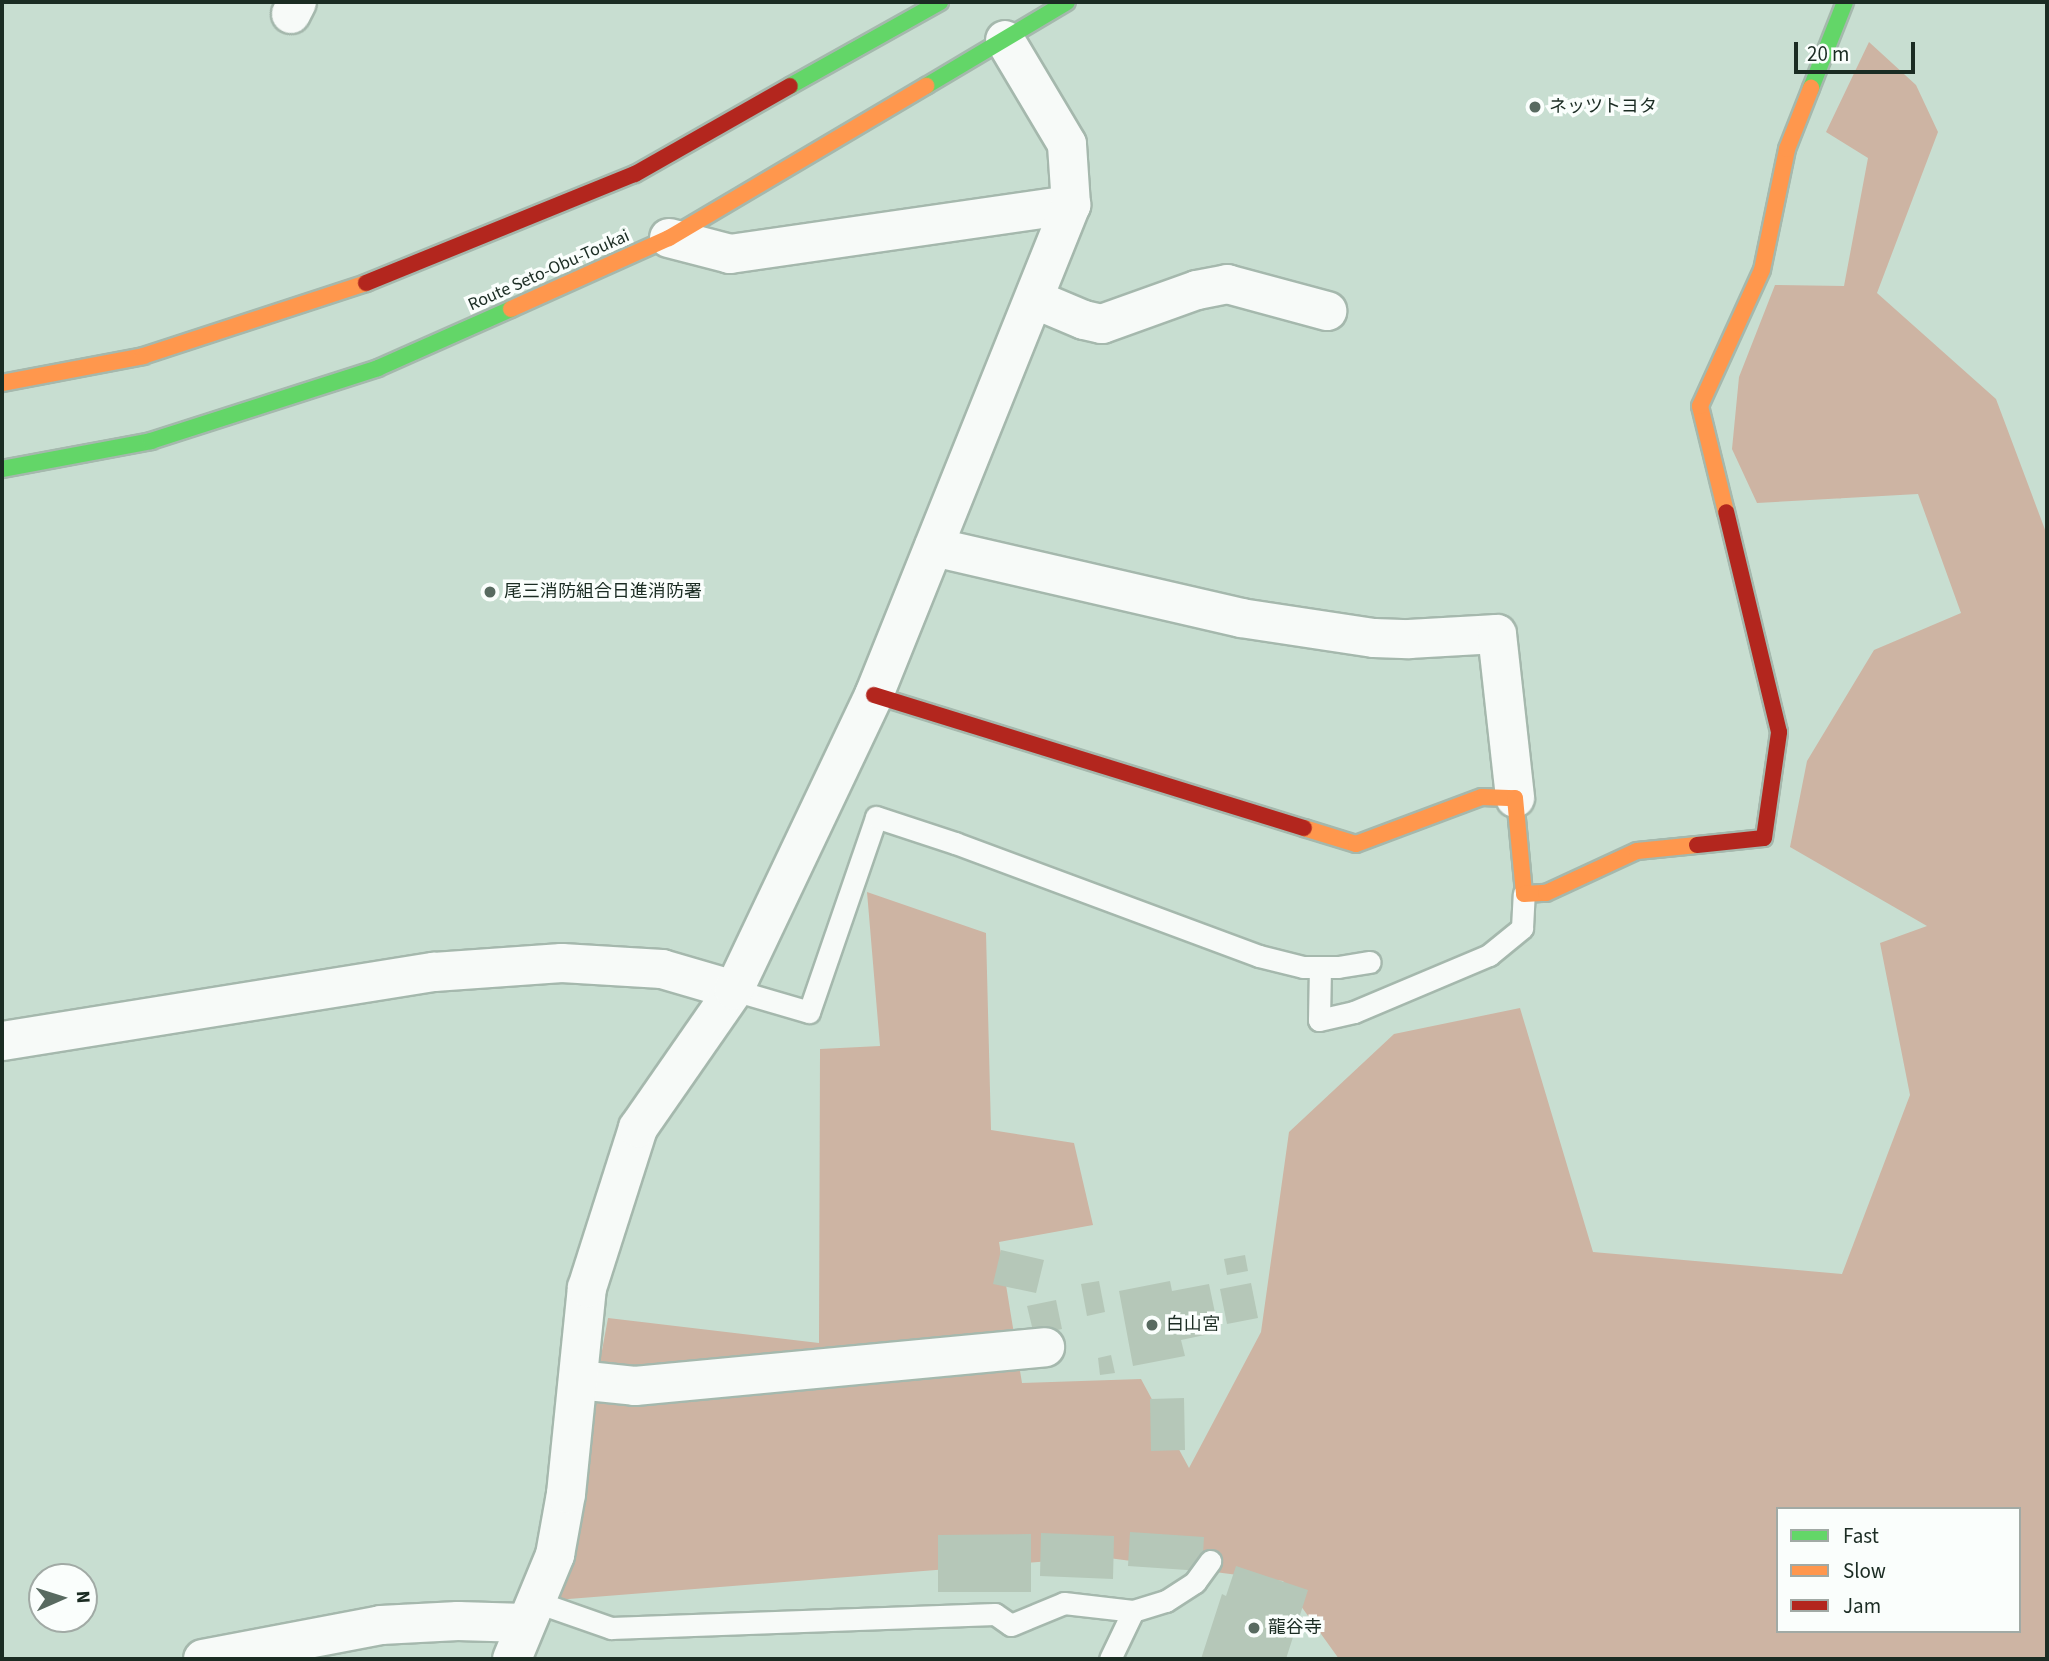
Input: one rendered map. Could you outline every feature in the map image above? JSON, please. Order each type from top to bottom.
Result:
[{"type":"main road","points":[[2,383],[143,356],[363,284],[596,190],[635,174],[940,2]]},
{"type":"main road","name":"Route Seto-Obu-Toukai","points":[[2,470],[151,441],[378,368],[669,239],[1067,2]]},
{"type":"main road","points":[[874,695],[1356,844],[1482,797],[1515,799],[1524,894],[1546,894],[1637,851],[1764,838],[1779,732],[1700,406],[1762,270],[1787,149],[1845,2]]},
{"type":"street","points":[[512,1659],[555,1555],[566,1494],[587,1289],[638,1128],[734,990],[874,695],[1070,205],[1067,144],[1005,40]]},
{"type":"street","points":[[669,239],[730,254],[1070,205]]},
{"type":"street","points":[[1034,299],[1084,320],[1102,324],[1197,290],[1227,284],[1327,311]]},
{"type":"street","points":[[934,547],[1255,620],[1374,638],[1409,639],[1497,634],[1515,799]]},
{"type":"street","points":[[2,1041],[435,972],[536,964],[562,963],[662,970],[734,990]]},
{"type":"street","points":[[578,1380],[635,1386],[1045,1347]]},
{"type":"street","points":[[202,1659],[380,1625],[458,1621],[530,1612]]},
{"type":"lane","points":[[734,990],[809,1012],[876,817],[1259,956],[1303,967],[1370,962]]},
{"type":"lane","points":[[1320,967],[1319,1020],[1354,1012],[1489,955],[1522,928],[1524,894]]},
{"type":"lane","points":[[530,1612],[611,1628],[995,1614],[1011,1625],[1064,1603],[1133,1611],[1166,1601],[1195,1581],[1210,1561]]},
{"type":"lane","points":[[1110,1659],[1133,1611]]},
{"type":"shaded area","points":[[1869,42],[1916,85],[1938,132],[1877,293],[1996,399],[2047,535],[2047,1659],[1339,1659],[1283,1581],[1101,1557],[556,1600],[608,1318],[819,1343],[820,1049],[880,1046],[867,892],[986,933],[991,1130],[1074,1143],[1093,1225],[999,1242],[1022,1383],[1141,1379],[1189,1468],[1261,1332],[1289,1132],[1394,1034],[1520,1008],[1593,1252],[1842,1274],[1910,1095],[1880,943],[1927,926],[1790,847],[1807,761],[1874,650],[1961,613],[1918,494],[1757,503],[1732,449],[1739,377],[1775,285],[1844,286],[1868,158],[1826,132]]},
{"type":"building","points":[[1001,1250],[1044,1260],[1036,1293],[993,1284]]},
{"type":"building","points":[[1245,1255],[1248,1271],[1227,1275],[1224,1259]]},
{"type":"building","points":[[1099,1281],[1105,1312],[1087,1316],[1081,1284]]},
{"type":"building","points":[[1170,1281],[1172,1291],[1209,1284],[1219,1332],[1181,1340],[1185,1356],[1133,1366],[1119,1291]]},
{"type":"building","points":[[1251,1283],[1258,1318],[1227,1324],[1220,1289]]},
{"type":"building","points":[[1056,1300],[1062,1329],[1034,1335],[1027,1306]]},
{"type":"building","points":[[1111,1355],[1115,1373],[1100,1375],[1098,1358]]},
{"type":"building","points":[[1184,1398],[1185,1450],[1151,1451],[1150,1399]]},
{"type":"building","points":[[1130,1532],[1204,1537],[1202,1571],[1128,1566]]},
{"type":"building","points":[[1041,1533],[1114,1536],[1113,1579],[1040,1576]]},
{"type":"building","points":[[1031,1534],[1031,1592],[938,1592],[938,1535]]},
{"type":"building","name":"龍谷寺","points":[[1236,1566],[1308,1590],[1286,1659],[1201,1659],[1222,1594],[1226,1596]]},
{"type":"traffic: fast","points":[[790,86],[940,2]]},
{"type":"traffic: fast","points":[[926,86],[1067,2]]},
{"type":"traffic: fast","points":[[1811,88],[1845,2]]},
{"type":"traffic: fast","points":[[2,469],[151,441],[378,368],[511,309]]},
{"type":"traffic: slow","points":[[511,309],[669,238],[926,86]]},
{"type":"traffic: slow","points":[[1726,512],[1700,406],[1762,270],[1787,149],[1811,88]]},
{"type":"traffic: slow","points":[[2,383],[143,356],[366,283]]},
{"type":"traffic: slow","points":[[1304,828],[1356,844],[1482,797],[1515,798],[1524,894],[1546,893],[1637,851],[1697,845]]},
{"type":"traffic: jam","points":[[366,283],[635,174],[790,86]]},
{"type":"traffic: jam","points":[[1697,845],[1764,838],[1779,732],[1726,512]]},
{"type":"traffic: jam","points":[[874,695],[1304,828]]},
{"type":"place","name":"ネッツトヨタ","points":[[1535,107]]},
{"type":"place","name":"尾三消防組合日進消防署","points":[[490,592]]},
{"type":"place","name":"白山宮","points":[[1152,1325]]},
{"type":"place","name":"龍谷寺","points":[[1254,1628]]}]
